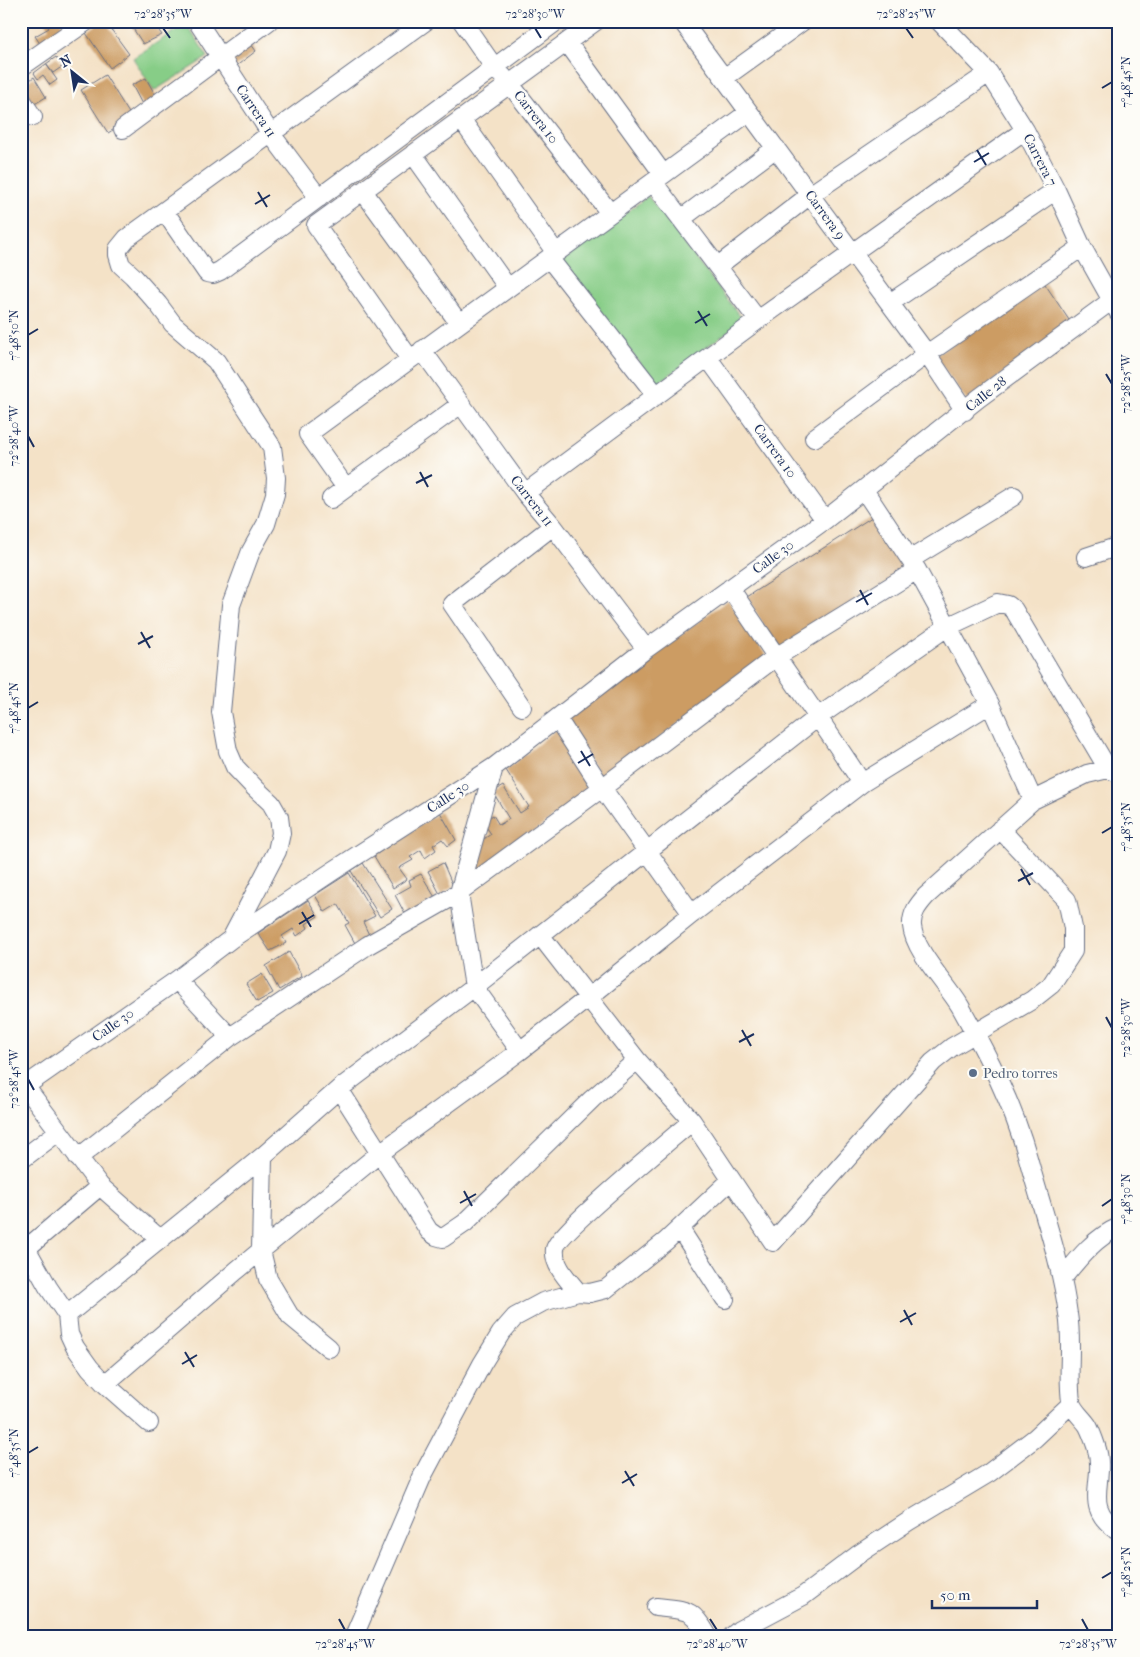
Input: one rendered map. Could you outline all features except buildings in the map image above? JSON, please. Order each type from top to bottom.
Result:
[{"type":"street","points":[[21,67],[86,21]]},
{"type":"street","name":"Carrera 11","points":[[197,21],[271,134],[319,198]]},
{"type":"street","points":[[123,129],[269,21]]},
{"type":"street","points":[[231,940],[277,851],[281,833],[279,817],[271,803],[235,767],[228,751],[221,712],[231,605],[251,551],[272,509],[276,478],[275,462],[272,447],[216,361],[173,324],[158,304],[121,265],[118,249],[123,241],[426,21]]},
{"type":"street","name":"Carrera 10","points":[[462,21],[494,67],[510,84],[610,213]]},
{"type":"street","points":[[165,212],[207,272],[213,274],[220,272],[557,21]]},
{"type":"street","points":[[459,323],[363,191],[596,21]]},
{"type":"street","name":"Carrera 9","points":[[682,21],[890,303],[965,411]]},
{"type":"street","points":[[724,78],[803,21]]},
{"type":"street","name":"Carrera 7","points":[[940,21],[989,73],[1025,130],[1056,190],[1082,247],[1115,307]]},
{"type":"street","points":[[568,42],[658,178],[682,219],[758,320]]},
{"type":"street","points":[[718,266],[810,195],[989,73]]},
{"type":"street","points":[[21,99],[33,117]]},
{"type":"street","points":[[346,488],[308,434],[749,112]]},
{"type":"street","points":[[461,119],[553,255],[656,395]]},
{"type":"street","points":[[525,493],[758,320],[1025,130]]},
{"type":"street","points":[[682,219],[776,148]]},
{"type":"street","points":[[413,154],[508,288]]},
{"type":"street","points":[[890,303],[1056,190]]},
{"type":"street","name":"Carrera 11","points":[[363,191],[316,225],[416,354],[461,404],[525,493],[553,526],[646,649]]},
{"type":"street","points":[[814,438],[927,354],[1082,247]]},
{"type":"street","name":"Calle 28","points":[[864,490],[965,411],[1115,307]]},
{"type":"street","name":"Carrera 10","points":[[708,358],[825,520]]},
{"type":"street","points":[[331,499],[461,404]]},
{"type":"street","points":[[864,490],[914,565],[990,704],[1033,800]]},
{"type":"street","name":"Calle 30","points":[[23,1088],[231,940],[333,871],[494,767],[646,649],[864,490]]},
{"type":"street","points":[[78,1158],[230,1036],[368,945],[459,893],[776,657],[1014,496]]},
{"type":"street","points":[[522,707],[452,604],[553,526]]},
{"type":"street","points":[[1086,558],[1119,546]]},
{"type":"street","points":[[730,588],[862,783]]},
{"type":"street","points":[[67,1315],[263,1156],[339,1089],[474,987],[818,716],[947,627],[998,604],[1008,605],[1014,610],[1113,772],[1087,774],[1033,800],[926,896],[918,905],[913,916],[912,926],[916,940],[926,958],[959,1004],[975,1034],[996,1075],[1022,1138],[1062,1279],[1069,1317],[1071,1404],[1088,1426],[1097,1448],[1100,1474],[1096,1502],[1100,1513],[1107,1523],[1119,1531]]},
{"type":"street","points":[[105,1384],[261,1250],[380,1153],[520,1051],[692,914],[862,783],[990,704]]},
{"type":"street","points":[[557,718],[602,788],[692,914]]},
{"type":"street","points":[[494,767],[459,893],[474,987],[520,1051]]},
{"type":"street","points":[[540,935],[637,1060],[692,1121],[773,1242],[933,1062],[952,1047],[1032,1000],[1051,985],[1073,951],[1073,928],[1067,900],[1000,829]]},
{"type":"street","points":[[177,980],[230,1036]]},
{"type":"street","points":[[339,1089],[429,1231],[443,1238],[465,1223],[592,1099],[637,1060]]},
{"type":"street","points":[[23,1088],[100,1186],[160,1239]]},
{"type":"street","points":[[578,1292],[554,1258],[555,1246],[582,1218],[692,1121]]},
{"type":"street","points":[[21,1160],[58,1132]]},
{"type":"street","points":[[263,1156],[261,1250],[268,1278],[290,1316],[329,1348]]},
{"type":"street","points":[[354,1636],[422,1477],[482,1364],[501,1333],[515,1317],[543,1302],[578,1292],[590,1293],[606,1289],[680,1229],[731,1180]]},
{"type":"street","points":[[100,1186],[23,1246],[67,1315],[69,1334],[75,1347],[90,1368],[105,1384],[149,1423]]},
{"type":"street","points":[[1062,1279],[1081,1256],[1107,1232],[1119,1228]]},
{"type":"street","points":[[680,1229],[726,1299]]},
{"type":"street","points":[[732,1636],[746,1626],[803,1596],[858,1554],[989,1473],[1035,1438],[1071,1404]]},
{"type":"street","points":[[656,1607],[689,1611],[696,1617],[708,1636]]},
{"type":"green space","points":[[186,24],[208,57],[154,91],[133,58]]},
{"type":"green space","points":[[648,196],[743,320],[656,385],[562,261]]},
{"type":"place","name":"Pedro torres","points":[[973,1073]]}]
